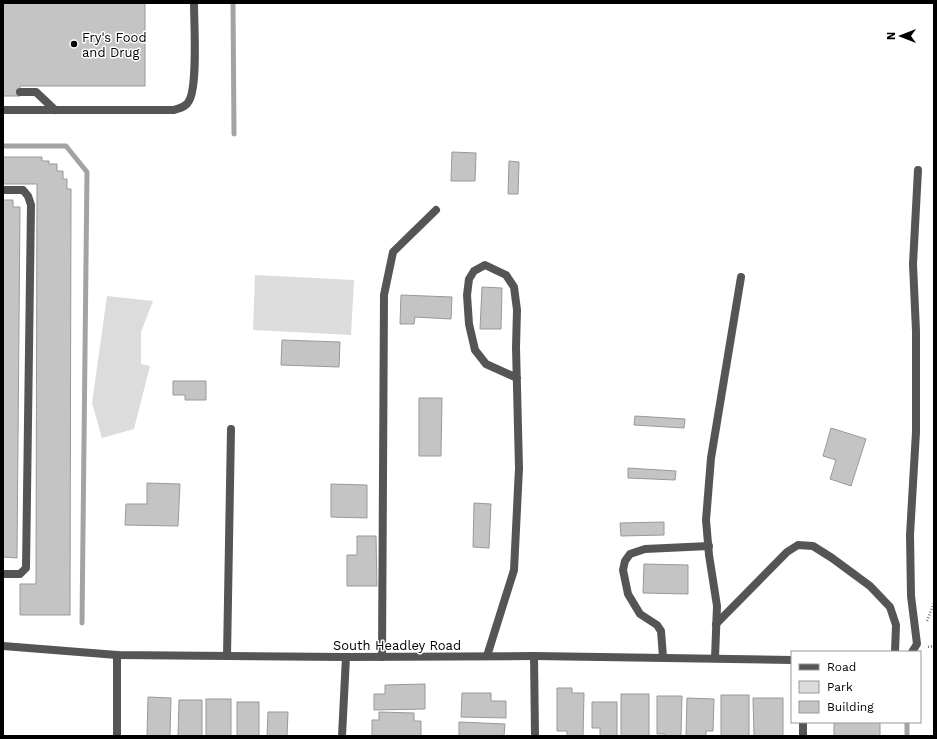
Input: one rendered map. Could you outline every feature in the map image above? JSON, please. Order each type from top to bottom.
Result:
[{"type":"street","points":[[3,110],[174,110],[183,108],[189,102],[194,86],[194,3]]},
{"type":"street","points":[[20,92],[36,92],[55,110]]},
{"type":"street","points":[[913,651],[917,644],[911,596],[910,535],[916,432],[916,331],[913,264],[918,170]]},
{"type":"street","points":[[3,190],[23,190],[28,196],[31,205],[26,568],[20,574],[3,574]]},
{"type":"street","points":[[382,657],[384,295],[393,252],[436,210]]},
{"type":"street","points":[[487,656],[514,570],[519,468],[517,310],[514,286],[506,275],[485,265],[474,271],[469,279],[467,295],[469,324],[475,350],[486,364],[517,378]]},
{"type":"street","points":[[715,658],[717,606],[706,520],[711,458],[741,277]]},
{"type":"street","points":[[226,656],[231,430]]},
{"type":"street","points":[[716,624],[787,552],[798,545],[812,546],[832,558],[870,586],[890,607],[896,626],[895,651]]},
{"type":"street","points":[[663,657],[661,631],[657,625],[640,614],[628,594],[623,570],[625,561],[630,554],[645,549],[709,546]]},
{"type":"street","name":"South Headley Road","points":[[3,646],[117,655],[346,657],[534,656],[791,660]]},
{"type":"street","points":[[116,736],[117,655]]},
{"type":"street","points":[[534,656],[535,736]]},
{"type":"street","points":[[342,736],[346,657]]},
{"type":"street","points":[[803,723],[803,736]]},
{"type":"green space","points":[[255,275],[354,280],[351,335],[253,330]]},
{"type":"green space","points":[[107,296],[153,301],[141,332],[141,364],[150,366],[134,429],[102,438],[92,403]]},
{"type":"building","name":"Fry's Food and Drug","points":[[3,3],[145,3],[145,86],[20,86],[20,96],[3,96]]},
{"type":"building","points":[[452,152],[476,153],[475,181],[451,181]]},
{"type":"building","points":[[3,157],[42,157],[42,161],[49,161],[49,164],[57,164],[57,171],[63,171],[63,179],[67,179],[67,189],[71,189],[70,615],[20,615],[20,584],[36,584],[37,184],[3,184]]},
{"type":"building","points":[[509,161],[519,162],[518,194],[508,194]]},
{"type":"building","points":[[3,200],[13,200],[13,207],[20,207],[17,558],[3,557]]},
{"type":"building","points":[[482,287],[502,288],[501,329],[480,329]]},
{"type":"building","points":[[401,295],[452,297],[451,319],[415,317],[414,324],[400,324]]},
{"type":"building","points":[[282,340],[340,342],[339,367],[281,365]]},
{"type":"building","points":[[173,381],[206,381],[206,400],[185,400],[185,395],[173,395]]},
{"type":"building","points":[[419,398],[442,398],[441,456],[419,456]]},
{"type":"building","points":[[635,416],[685,419],[684,428],[634,425]]},
{"type":"building","points":[[831,428],[866,439],[851,486],[830,479],[836,460],[823,456]]},
{"type":"building","points":[[628,468],[676,471],[675,480],[628,478]]},
{"type":"building","points":[[147,483],[180,484],[178,526],[125,525],[126,504],[147,504]]},
{"type":"building","points":[[331,484],[367,485],[367,518],[331,517]]},
{"type":"building","points":[[474,503],[491,504],[489,548],[473,547]]},
{"type":"building","points":[[664,522],[664,535],[621,536],[620,523]]},
{"type":"building","points":[[357,536],[376,536],[377,586],[347,586],[347,555],[357,555]]},
{"type":"building","points":[[644,564],[688,565],[688,594],[643,593]]},
{"type":"building","points":[[425,684],[425,709],[374,710],[374,694],[385,694],[385,685]]},
{"type":"building","points":[[557,688],[572,688],[572,693],[584,693],[583,736],[567,736],[567,731],[557,731]]},
{"type":"building","points":[[462,693],[491,693],[491,701],[506,701],[506,718],[461,717]]},
{"type":"building","points":[[621,694],[649,694],[649,736],[621,736]]},
{"type":"building","points":[[721,695],[749,695],[749,736],[721,736]]},
{"type":"building","points":[[657,696],[682,696],[681,736],[665,736],[665,734],[657,734]]},
{"type":"building","points":[[148,697],[171,698],[170,736],[147,736]]},
{"type":"building","points":[[687,698],[714,699],[713,731],[706,731],[706,736],[686,736]]},
{"type":"building","points":[[753,698],[783,698],[783,736],[754,736]]},
{"type":"building","points":[[206,699],[231,699],[231,736],[206,736]]},
{"type":"building","points":[[179,700],[202,700],[202,736],[178,736]]},
{"type":"building","points":[[237,702],[259,702],[259,736],[237,736]]},
{"type":"building","points":[[592,702],[617,702],[617,736],[600,736],[600,728],[592,728]]},
{"type":"building","points":[[268,712],[288,712],[287,736],[267,736]]},
{"type":"building","points":[[379,712],[414,713],[414,721],[421,721],[421,736],[372,736],[372,720],[379,720]]},
{"type":"building","points":[[459,722],[505,724],[504,736],[459,736]]},
{"type":"building","points":[[834,723],[880,723],[880,736],[834,736]]},
{"type":"waterway","points":[[233,3],[234,134]]},
{"type":"waterway","points":[[3,146],[66,146],[87,172],[82,623]]},
{"type":"waterway","points":[[907,723],[907,736]]},
{"type":"place","name":"Fry's Food and Drug","points":[[74,44]]}]
